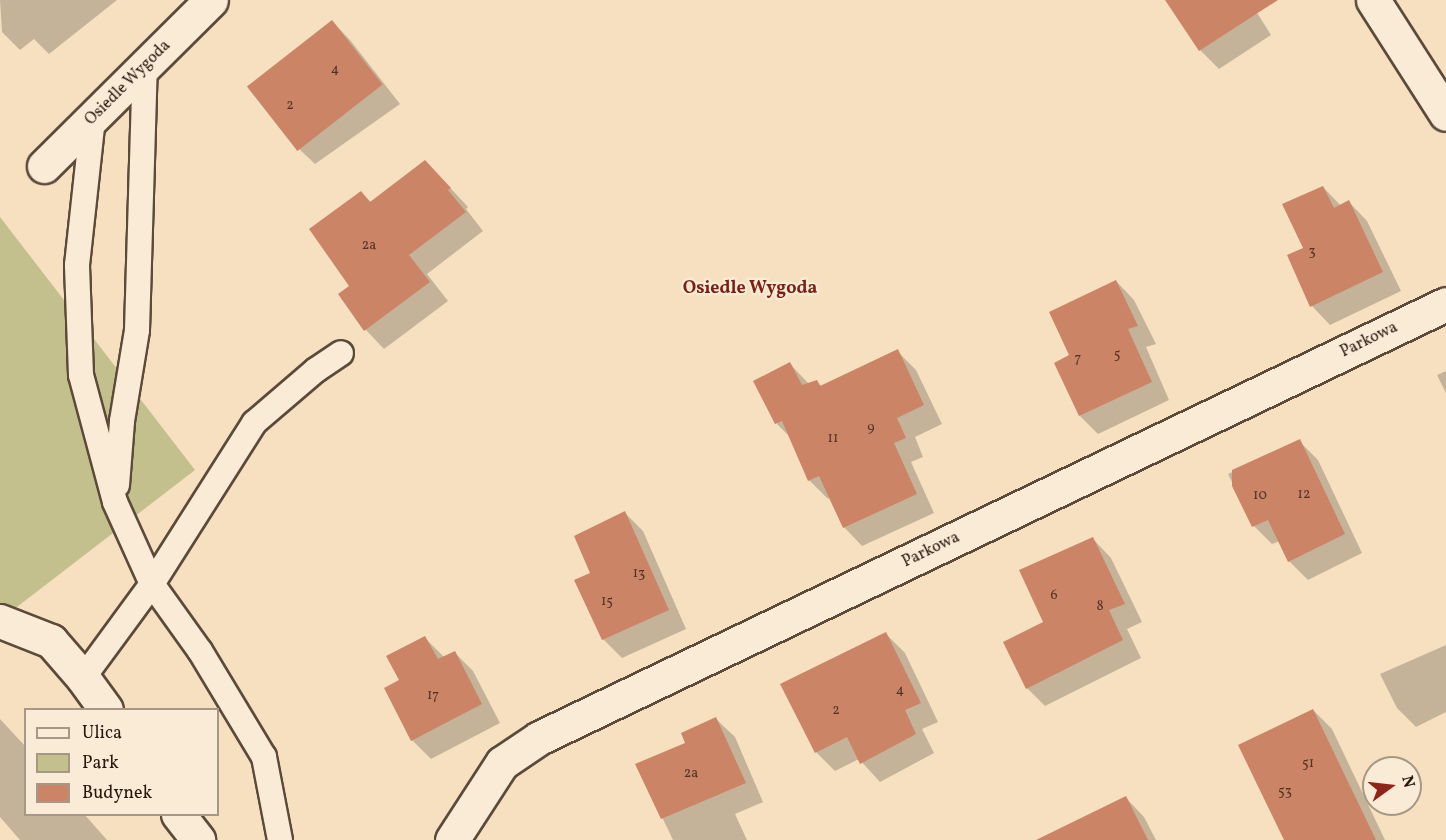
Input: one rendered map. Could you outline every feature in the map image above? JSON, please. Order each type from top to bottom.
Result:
[{"type":"street","name":"Osiedle Wygoda","points":[[44,166],[212,0]]},
{"type":"street","points":[[1373,0],[1446,114]]},
{"type":"street","name":"Parkowa","points":[[452,840],[502,763],[539,738],[1446,304]]},
{"type":"street","points":[[0,621],[51,640],[84,678],[105,708]]},
{"type":"street","points":[[180,816],[198,840]]},
{"type":"lane","points":[[116,502],[122,421],[137,330],[145,66]]},
{"type":"lane","points":[[93,118],[77,265],[81,375],[116,502],[152,584],[200,651],[264,757],[280,840]]},
{"type":"lane","points":[[84,678],[152,584],[254,423],[316,370],[341,353]]},
{"type":"green space","points":[[0,217],[195,470],[0,620]]},
{"type":"building","points":[[1165,0],[1278,0],[1199,51]]},
{"type":"building","points":[[332,20],[382,85],[297,151],[247,86]]},
{"type":"building","points":[[425,160],[451,188],[448,190],[466,212],[409,255],[430,282],[364,331],[338,294],[349,286],[309,229],[361,191],[370,202]]},
{"type":"building","points":[[1323,186],[1334,208],[1349,200],[1383,272],[1310,307],[1287,255],[1303,248],[1282,204]]},
{"type":"building","points":[[1116,280],[1138,326],[1128,329],[1152,382],[1079,416],[1054,363],[1069,355],[1049,312]]},
{"type":"building","points":[[898,349],[924,405],[897,418],[906,438],[894,443],[917,494],[843,528],[819,476],[808,481],[782,421],[775,424],[753,381],[790,362],[802,385],[817,380],[820,386]]},
{"type":"building","points":[[1300,439],[1345,534],[1288,562],[1268,520],[1252,527],[1232,486],[1232,470]]},
{"type":"building","points":[[625,511],[669,610],[602,640],[574,580],[590,573],[574,536]]},
{"type":"building","points":[[1093,537],[1125,604],[1109,610],[1123,640],[1026,689],[1003,642],[1043,622],[1019,570]]},
{"type":"building","points":[[886,632],[921,703],[905,710],[916,734],[860,764],[847,737],[815,753],[780,684]]},
{"type":"building","points":[[425,636],[438,659],[455,651],[482,704],[411,741],[384,688],[399,680],[386,656]]},
{"type":"building","points":[[1313,709],[1362,811],[1362,816],[1364,816],[1376,840],[1284,840],[1238,745]]},
{"type":"building","points":[[716,717],[746,783],[661,819],[635,764],[685,743],[681,733]]},
{"type":"building","points":[[1126,796],[1148,840],[1036,840]]},
{"type":"district","name":"Osiedle Wygoda","points":[[750,289]]}]
